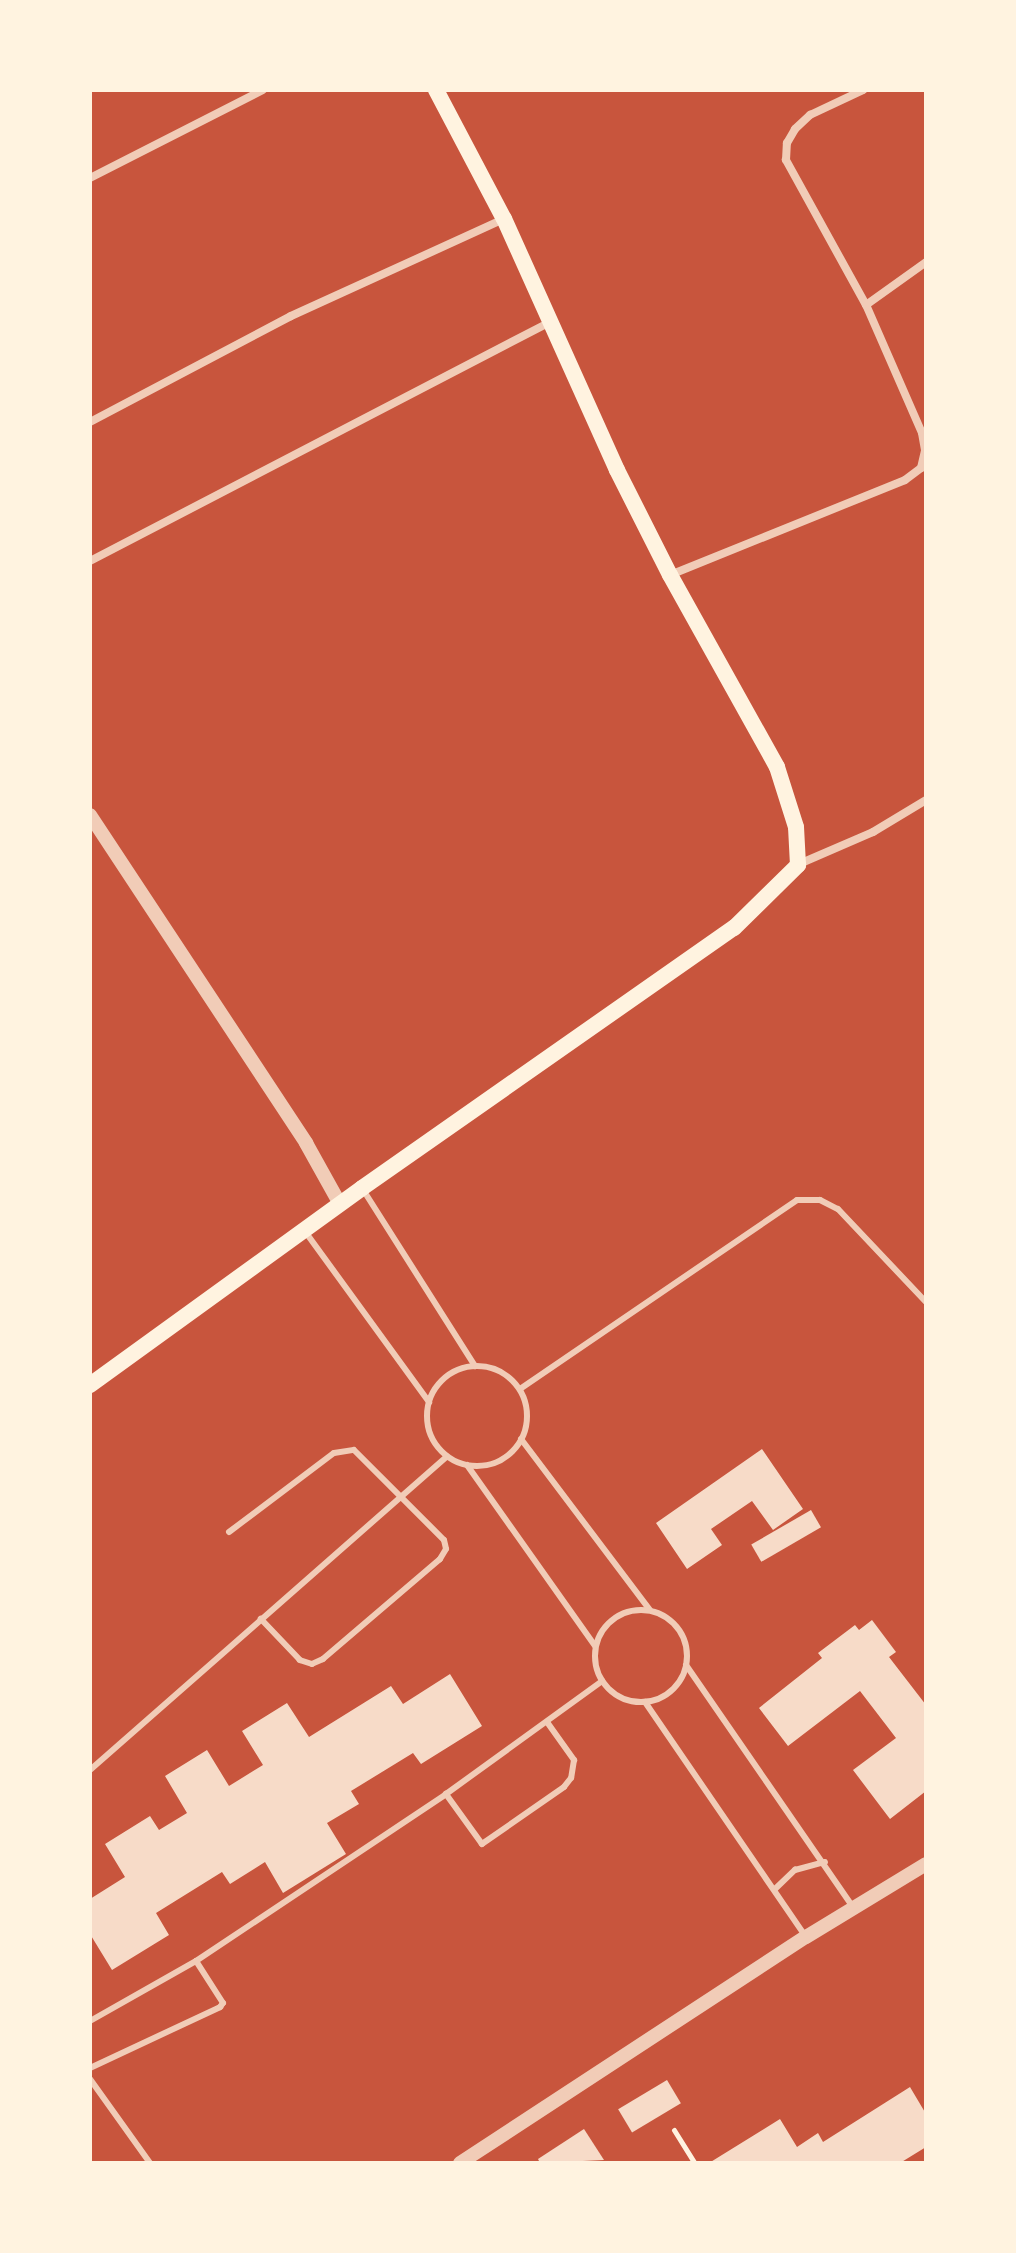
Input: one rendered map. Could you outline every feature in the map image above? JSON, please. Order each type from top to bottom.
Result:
[{"type":"main road","points":[[90,1385],[362,1188],[734,928],[798,865],[796,827],[777,767],[670,575],[504,219],[436,90]]},
{"type":"street","points":[[90,178],[263,90]]},
{"type":"street","points":[[670,575],[905,480],[921,468],[925,450],[922,433],[866,305],[786,160],[787,143],[795,129],[810,115],[863,90]]},
{"type":"street","points":[[90,422],[291,316],[504,219]]},
{"type":"street","points":[[866,305],[926,262]]},
{"type":"street","points":[[90,561],[550,322]]},
{"type":"street","points":[[798,865],[873,832],[926,800]]},
{"type":"street","points":[[90,815],[306,1143],[340,1204]]},
{"type":"street","points":[[460,2163],[806,1937],[926,1864]]},
{"type":"lane","points":[[362,1188],[475,1366]]},
{"type":"lane","points":[[520,1389],[797,1200],[820,1200],[838,1209],[926,1302]]},
{"type":"lane","points":[[304,1230],[429,1402],[430,1432],[447,1456],[467,1465],[595,1646]]},
{"type":"lane","points":[[429,1402],[446,1376],[475,1366],[501,1371],[520,1389],[527,1415],[521,1439],[499,1461],[467,1465]]},
{"type":"lane","points":[[521,1439],[650,1610],[675,1624],[683,1637],[686,1665],[855,1909]]},
{"type":"lane","points":[[229,1532],[342,1449],[354,1450],[444,1540],[446,1549],[440,1559],[323,1659],[312,1664],[300,1660],[261,1619]]},
{"type":"lane","points":[[90,1770],[447,1456]]},
{"type":"lane","points":[[650,1610],[622,1614],[609,1622],[595,1646],[594,1661],[602,1681],[617,1696],[645,1702],[672,1690],[686,1665]]},
{"type":"lane","points":[[90,2021],[196,1961],[446,1794],[602,1681]]},
{"type":"lane","points":[[645,1702],[806,1937]]},
{"type":"lane","points":[[446,1794],[482,1844],[564,1787],[575,1768],[574,1760],[547,1722]]},
{"type":"lane","points":[[775,1889],[795,1870],[825,1862]]},
{"type":"lane","points":[[90,2068],[222,2005],[196,1961]]},
{"type":"lane","points":[[90,2079],[150,2163]]},
{"type":"path","points":[[674,2130],[695,2163]]},
{"type":"building","points":[[762,1449],[803,1509],[773,1530],[752,1501],[711,1529],[722,1545],[687,1569],[656,1523]]},
{"type":"building","points":[[811,1510],[821,1527],[761,1562],[751,1544]]},
{"type":"building","points":[[872,1620],[896,1652],[889,1657],[926,1705],[926,1791],[890,1819],[853,1770],[896,1738],[860,1691],[788,1746],[759,1708],[822,1658],[818,1653],[855,1625],[859,1630]]},
{"type":"building","points":[[450,1674],[482,1726],[421,1764],[413,1753],[351,1791],[359,1804],[327,1823],[346,1854],[283,1893],[265,1862],[230,1884],[222,1872],[156,1913],[169,1935],[112,1970],[90,1934],[90,1899],[125,1877],[105,1844],[150,1816],[159,1830],[187,1813],[165,1776],[207,1750],[229,1786],[263,1765],[242,1731],[287,1703],[309,1737],[391,1686],[403,1704]]},
{"type":"building","points":[[667,2080],[681,2103],[632,2133],[618,2109]]},
{"type":"building","points":[[910,2087],[926,2114],[926,2147],[900,2163],[709,2163],[780,2119],[797,2147],[818,2133],[823,2142]]},
{"type":"building","points":[[584,2129],[604,2160],[540,2163],[538,2159]]}]
